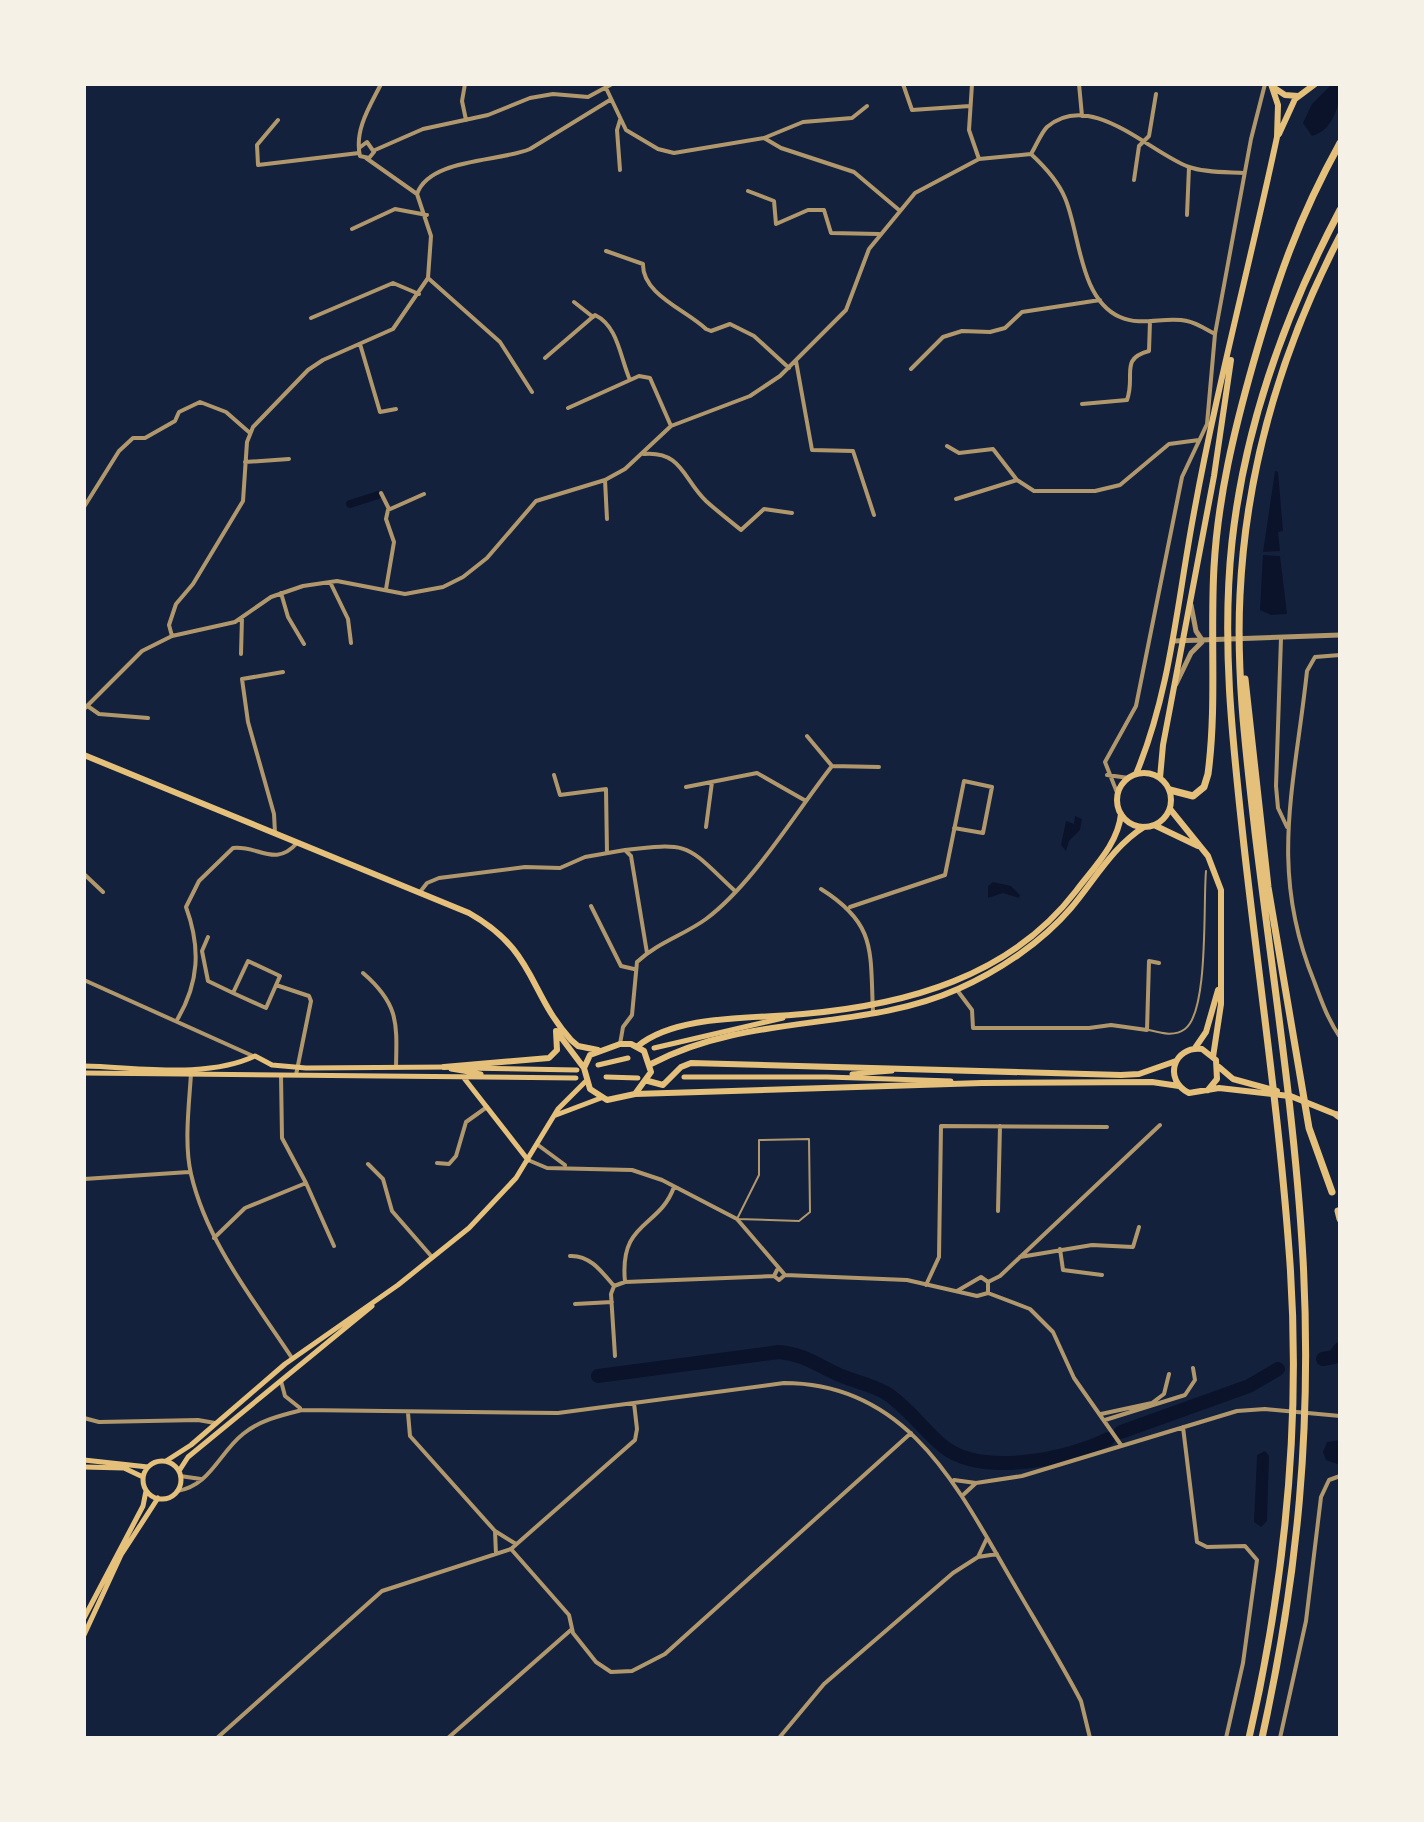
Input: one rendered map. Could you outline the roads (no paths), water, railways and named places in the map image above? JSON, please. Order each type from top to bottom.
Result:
[{"type":"highway","points":[[1170,790],[1193,796],[1204,787],[1208,774],[1214,568],[1219,504],[1231,443],[1285,257],[1313,191],[1340,143]]},
{"type":"highway","points":[[1249,1738],[1267,1658],[1283,1560],[1292,1445],[1293,1321],[1286,1209],[1234,758],[1227,662],[1228,596],[1241,483],[1263,388],[1292,309],[1340,210]]},
{"type":"highway","points":[[1262,1738],[1295,1561],[1307,1383],[1303,1255],[1245,747],[1240,595],[1262,439],[1292,341],[1340,236]]},
{"type":"highway","points":[[1240,656],[1268,887],[1309,1128],[1332,1192]]},
{"type":"main road","points":[[1277,137],[1300,95],[1315,84]]},
{"type":"main road","points":[[1269,85],[1285,95],[1300,95]]},
{"type":"main road","points":[[654,1048],[727,1028],[911,997],[955,982],[1021,944],[1067,902],[1118,831],[1121,814],[1118,795],[1132,776],[1155,722],[1173,641],[1192,519],[1277,137],[1278,105],[1269,85]]},
{"type":"main road","points":[[1213,1057],[1221,1004],[1221,890],[1217,874],[1201,848],[1170,809],[1170,790],[1160,778],[1163,745],[1214,476],[1232,349]]},
{"type":"main road","points":[[84,755],[469,913],[505,938],[529,967],[554,1017],[578,1046],[598,1050]]},
{"type":"main road","points":[[1132,776],[1160,778]]},
{"type":"main road","points":[[651,1064],[718,1038],[794,1022],[873,1012],[957,990],[1031,944],[1067,912],[1119,847],[1144,827],[1154,825],[1170,809]]},
{"type":"main road","points":[[1121,814],[1127,821],[1144,827]]},
{"type":"main road","points":[[1154,825],[1201,848]]},
{"type":"main road","points":[[1179,1086],[1173,1074],[1176,1061],[1184,1052],[1195,1048],[1206,1032],[1219,987]]},
{"type":"main road","points":[[581,1069],[590,1055],[620,1044],[638,1046],[655,1036],[707,1023],[800,1015]]},
{"type":"main road","points":[[84,1073],[191,1071],[247,1061],[255,1056],[263,1062],[396,1070],[549,1058],[557,1050],[554,1017]]},
{"type":"main road","points":[[556,1031],[581,1069],[585,1082],[601,1098]]},
{"type":"main road","points":[[555,1116],[601,1098],[628,1098],[635,1094],[648,1081],[651,1064],[638,1046]]},
{"type":"main road","points":[[1195,1048],[1213,1057],[1224,1074],[1245,1086],[1289,1096],[1328,1109],[1339,1116]]},
{"type":"main road","points":[[598,1065],[628,1058]]},
{"type":"main road","points":[[247,1061],[249,1072]]},
{"type":"main road","points":[[648,1081],[663,1085],[681,1067],[691,1063],[892,1071],[1139,1074],[1176,1061]]},
{"type":"main road","points":[[260,1072],[263,1062]]},
{"type":"main road","points":[[1208,1090],[1217,1079],[1218,1065]]},
{"type":"main road","points":[[84,1066],[281,1075],[576,1078]]},
{"type":"main road","points":[[444,1067],[581,1069]]},
{"type":"main road","points":[[444,1067],[493,1076]]},
{"type":"main road","points":[[827,1077],[892,1071]]},
{"type":"main road","points":[[1045,1084],[1049,1072]]},
{"type":"main road","points":[[463,1077],[528,1160]]},
{"type":"main road","points":[[606,1077],[638,1078]]},
{"type":"main road","points":[[684,1077],[827,1077],[1045,1084],[1152,1082],[1179,1086],[1189,1093],[1245,1086]]},
{"type":"main road","points":[[84,1460],[148,1467],[166,1461],[293,1359],[433,1259],[476,1222],[528,1160],[555,1116],[585,1082]]},
{"type":"main road","points":[[635,1094],[982,1083]]},
{"type":"main road","points":[[146,1491],[158,1498],[169,1497],[177,1491],[188,1457],[349,1328],[381,1297]]},
{"type":"main road","points":[[166,1461],[180,1474]]},
{"type":"main road","points":[[84,1467],[124,1468],[143,1477]]},
{"type":"main road","points":[[84,1618],[143,1506],[146,1491],[143,1477],[148,1467]]},
{"type":"main road","points":[[84,1635],[121,1555],[158,1498]]},
{"type":"street","points":[[172,636],[169,625],[176,604],[193,584],[243,501],[250,434],[308,370],[393,329],[428,278],[431,236],[427,215],[417,194],[382,171],[359,150],[360,128],[381,84]]},
{"type":"street","points":[[465,84],[462,101],[466,120]]},
{"type":"street","points":[[366,158],[384,146],[423,129],[466,120],[530,98],[553,94],[588,97],[612,84]]},
{"type":"street","points":[[903,84],[912,110],[970,106]]},
{"type":"street","points":[[972,84],[969,130],[979,159]]},
{"type":"street","points":[[1079,84],[1082,116]]},
{"type":"street","points":[[1118,795],[1107,775],[1105,762],[1129,722],[1141,689],[1182,477],[1207,424],[1215,334],[1244,173],[1269,85]]},
{"type":"street","points":[[606,88],[626,130],[646,143],[674,153],[764,138],[803,122],[852,118],[867,106]]},
{"type":"street","points":[[1134,180],[1139,146],[1149,136],[1156,94]]},
{"type":"street","points":[[417,194],[420,185],[434,173],[476,159],[517,155],[610,100]]},
{"type":"street","points":[[1031,154],[1046,128],[1062,120],[1082,116],[1107,120],[1189,167],[1244,173]]},
{"type":"street","points":[[278,120],[257,145],[258,165],[348,155],[366,142]]},
{"type":"street","points":[[620,120],[617,130],[620,170]]},
{"type":"street","points":[[360,128],[382,171]]},
{"type":"street","points":[[764,138],[781,148],[854,172],[899,210]]},
{"type":"street","points":[[366,142],[384,146]]},
{"type":"street","points":[[148,718],[99,714],[86,708],[130,661],[172,636],[222,627],[242,617],[259,602],[281,593],[330,582],[405,594],[443,587],[487,558],[536,501],[605,480],[642,454],[671,426],[750,396],[789,368],[846,310],[869,249],[915,193],[979,159],[1031,154]]},
{"type":"street","points":[[1031,154],[1064,197],[1079,250],[1100,300],[1120,318],[1187,321],[1215,334]]},
{"type":"street","points":[[1187,215],[1189,167]]},
{"type":"street","points":[[748,191],[774,201],[776,224],[808,210],[824,210],[831,233],[879,234]]},
{"type":"street","points":[[352,229],[395,209],[427,215]]},
{"type":"street","points":[[606,251],[643,264],[642,272],[655,292],[706,329],[711,331],[730,324],[754,336],[789,368]]},
{"type":"street","points":[[428,278],[500,342],[532,392]]},
{"type":"street","points":[[311,318],[393,283],[419,294]]},
{"type":"street","points":[[911,369],[943,337],[962,331],[990,332],[1005,328],[1022,312],[1100,300]]},
{"type":"street","points":[[574,302],[593,317],[607,320],[630,380]]},
{"type":"street","points":[[545,358],[593,317]]},
{"type":"street","points":[[1082,404],[1127,400],[1131,361],[1138,353],[1149,351],[1150,321]]},
{"type":"street","points":[[360,344],[380,412],[396,409]]},
{"type":"street","points":[[796,361],[812,450],[853,451],[874,515]]},
{"type":"street","points":[[568,408],[639,376],[650,378],[671,426]]},
{"type":"street","points":[[84,507],[119,451],[133,438],[145,438],[175,421],[179,412],[200,402],[226,412],[250,434]]},
{"type":"street","points":[[947,446],[959,453],[993,449],[1017,480],[1034,491],[1095,491],[1120,485],[1169,444],[1199,440]]},
{"type":"street","points":[[642,454],[658,453],[680,462],[704,499],[741,530],[764,509],[792,513]]},
{"type":"street","points":[[245,462],[289,459]]},
{"type":"street","points":[[605,480],[607,519]]},
{"type":"street","points":[[956,499],[1017,480]]},
{"type":"street","points":[[381,493],[389,509],[386,519],[394,542],[386,589]]},
{"type":"street","points":[[389,509],[424,494]]},
{"type":"street","points":[[330,582],[348,619],[351,643]]},
{"type":"street","points":[[281,593],[288,617],[304,644]]},
{"type":"street","points":[[1191,602],[1196,631],[1203,641]]},
{"type":"street","points":[[241,654],[242,617]]},
{"type":"street","points":[[1173,641],[1340,635]]},
{"type":"street","points":[[1281,638],[1275,738],[1276,795],[1287,827]]},
{"type":"street","points":[[1175,688],[1191,653],[1203,641]]},
{"type":"street","points":[[1340,655],[1315,657],[1310,662],[1287,827],[1286,868],[1295,927],[1323,1004],[1340,1037]]},
{"type":"street","points":[[275,833],[274,814],[251,733],[242,679],[283,672]]},
{"type":"street","points":[[807,736],[832,766],[879,767]]},
{"type":"street","points":[[620,1044],[623,1027],[632,1015],[634,969],[647,953],[705,919],[734,890],[797,818],[832,766]]},
{"type":"street","points":[[686,787],[757,773],[806,801]]},
{"type":"street","points":[[554,775],[560,795],[606,789],[607,853]]},
{"type":"street","points":[[1107,775],[1132,776]]},
{"type":"street","points":[[706,827],[712,780]]},
{"type":"street","points":[[850,907],[945,875],[954,828],[964,781],[992,787],[983,833],[954,828]]},
{"type":"street","points":[[177,1020],[195,987],[192,924],[186,907],[199,881],[233,848],[275,856],[287,853],[298,842]]},
{"type":"street","points":[[420,892],[427,883],[439,878],[525,867],[560,868],[607,853],[680,846],[695,854],[734,890]]},
{"type":"street","points":[[625,850],[631,856],[647,953]]},
{"type":"street","points":[[84,874],[103,892]]},
{"type":"street","points":[[821,889],[850,907],[863,928],[873,1012]]},
{"type":"street","points":[[591,906],[621,966],[634,969]]},
{"type":"street","points":[[208,937],[202,951],[208,981]]},
{"type":"street","points":[[195,975],[233,993],[266,1008],[280,976],[248,961],[233,993]]},
{"type":"street","points":[[957,990],[972,1010],[973,1028],[1089,1028],[1111,1025],[1147,1030],[1149,961],[1159,963]]},
{"type":"street","points":[[363,973],[379,986],[397,1016],[396,1070]]},
{"type":"street","points":[[84,980],[255,1056]]},
{"type":"street","points":[[276,985],[309,996],[311,1001],[296,1075]]},
{"type":"street","points":[[191,1071],[190,1172],[214,1238],[293,1359]]},
{"type":"street","points":[[281,1075],[282,1138],[334,1246]]},
{"type":"street","points":[[437,1163],[449,1164],[456,1156],[466,1122],[487,1107]]},
{"type":"street","points":[[988,1282],[1000,1276],[1160,1125]]},
{"type":"street","points":[[926,1285],[939,1257],[941,1126],[1107,1127]]},
{"type":"street","points":[[998,1211],[1000,1126]]},
{"type":"street","points":[[538,1145],[567,1167]]},
{"type":"street","points":[[528,1160],[547,1168],[632,1170],[675,1187],[737,1219],[777,1270],[785,1275],[907,1280],[955,1292],[974,1295],[988,1293],[1030,1309],[1053,1332],[1074,1378],[1121,1445]]},
{"type":"street","points":[[368,1164],[383,1179],[392,1211],[433,1259]]},
{"type":"street","points":[[84,1179],[190,1172]]},
{"type":"street","points":[[214,1238],[245,1208],[306,1183]]},
{"type":"street","points":[[625,1282],[623,1261],[633,1233],[670,1198],[675,1187]]},
{"type":"street","points":[[1018,1258],[1092,1245],[1133,1247],[1139,1227]]},
{"type":"street","points":[[1060,1249],[1063,1270],[1102,1275]]},
{"type":"street","points":[[570,1256],[582,1255],[614,1286]]},
{"type":"street","points":[[774,1276],[777,1270]]},
{"type":"street","points":[[614,1286],[625,1282],[774,1276],[779,1280],[785,1275]]},
{"type":"street","points":[[955,1292],[981,1277],[988,1282]]},
{"type":"street","points":[[972,1281],[974,1295]]},
{"type":"street","points":[[988,1282],[988,1293]]},
{"type":"street","points":[[614,1286],[615,1356]]},
{"type":"street","points":[[575,1304],[612,1302]]},
{"type":"street","points":[[1105,1420],[1185,1395],[1195,1380],[1193,1368]]},
{"type":"street","points":[[1101,1414],[1152,1403],[1164,1394],[1169,1374]]},
{"type":"street","points":[[281,1380],[285,1396],[302,1410]]},
{"type":"street","points":[[177,1491],[196,1487],[244,1433],[269,1419],[302,1410],[558,1413],[784,1383],[815,1384],[862,1399],[911,1433],[953,1480],[1081,1701],[1090,1738]]},
{"type":"street","points":[[217,1738],[382,1591],[511,1549],[635,1440],[634,1403]]},
{"type":"street","points":[[953,1480],[976,1483],[1022,1476],[1237,1411],[1265,1409],[1340,1416]]},
{"type":"street","points":[[408,1413],[410,1436],[495,1531],[516,1544]]},
{"type":"street","points":[[84,1418],[99,1422],[198,1420],[215,1423]]},
{"type":"street","points":[[1183,1427],[1197,1542],[1207,1547],[1245,1546],[1257,1560],[1253,1609],[1226,1738]]},
{"type":"street","points":[[511,1549],[565,1610],[572,1629],[596,1662],[611,1672],[632,1671],[665,1654],[911,1433]]},
{"type":"street","points":[[180,1474],[204,1479]]},
{"type":"street","points":[[1280,1738],[1306,1621],[1321,1497],[1329,1480],[1340,1476]]},
{"type":"street","points":[[963,1496],[976,1483]]},
{"type":"street","points":[[495,1531],[496,1554]]},
{"type":"street","points":[[978,1557],[987,1538]]},
{"type":"street","points":[[779,1738],[824,1684],[953,1573],[978,1557],[997,1554]]},
{"type":"street","points":[[448,1738],[572,1629]]},
{"type":"lane","points":[[1147,1030],[1176,1034],[1188,1026],[1194,1017],[1200,983],[1206,871]]},
{"type":"lane","points":[[809,1139],[810,1212],[799,1221],[737,1219],[759,1175],[759,1140],[809,1139]]},
{"type":"water","points":[[1332,84],[1340,85],[1334,115],[1326,128],[1312,136],[1303,123],[1312,104]]},
{"type":"water","points":[[1275,471],[1278,472],[1283,531],[1278,532],[1280,551],[1263,552]]},
{"type":"water","points":[[1263,555],[1280,556],[1287,614],[1271,615],[1260,610]]},
{"type":"water","points":[[1075,816],[1082,819],[1080,830],[1069,841],[1066,851],[1061,845],[1066,821],[1074,824]]},
{"type":"water","points":[[993,882],[1011,886],[1020,895],[1019,898],[1003,893],[988,898],[988,886]]},
{"type":"water","points":[[1340,1440],[1340,1465],[1326,1460],[1323,1452],[1327,1442]]},
{"type":"water","points":[[1265,1451],[1269,1456],[1267,1521],[1261,1527],[1254,1522],[1257,1455]]},
{"type":"waterway","points":[[350,504],[378,495]]},
{"type":"waterway","points":[[1323,1359],[1334,1357],[1340,1349]]},
{"type":"waterway","points":[[598,1376],[779,1352],[801,1357],[886,1393],[944,1447],[961,1456],[980,1461],[1026,1462],[1071,1453],[1108,1439]]},
{"type":"waterway","points":[[1121,1432],[1249,1386],[1278,1369]]}]
